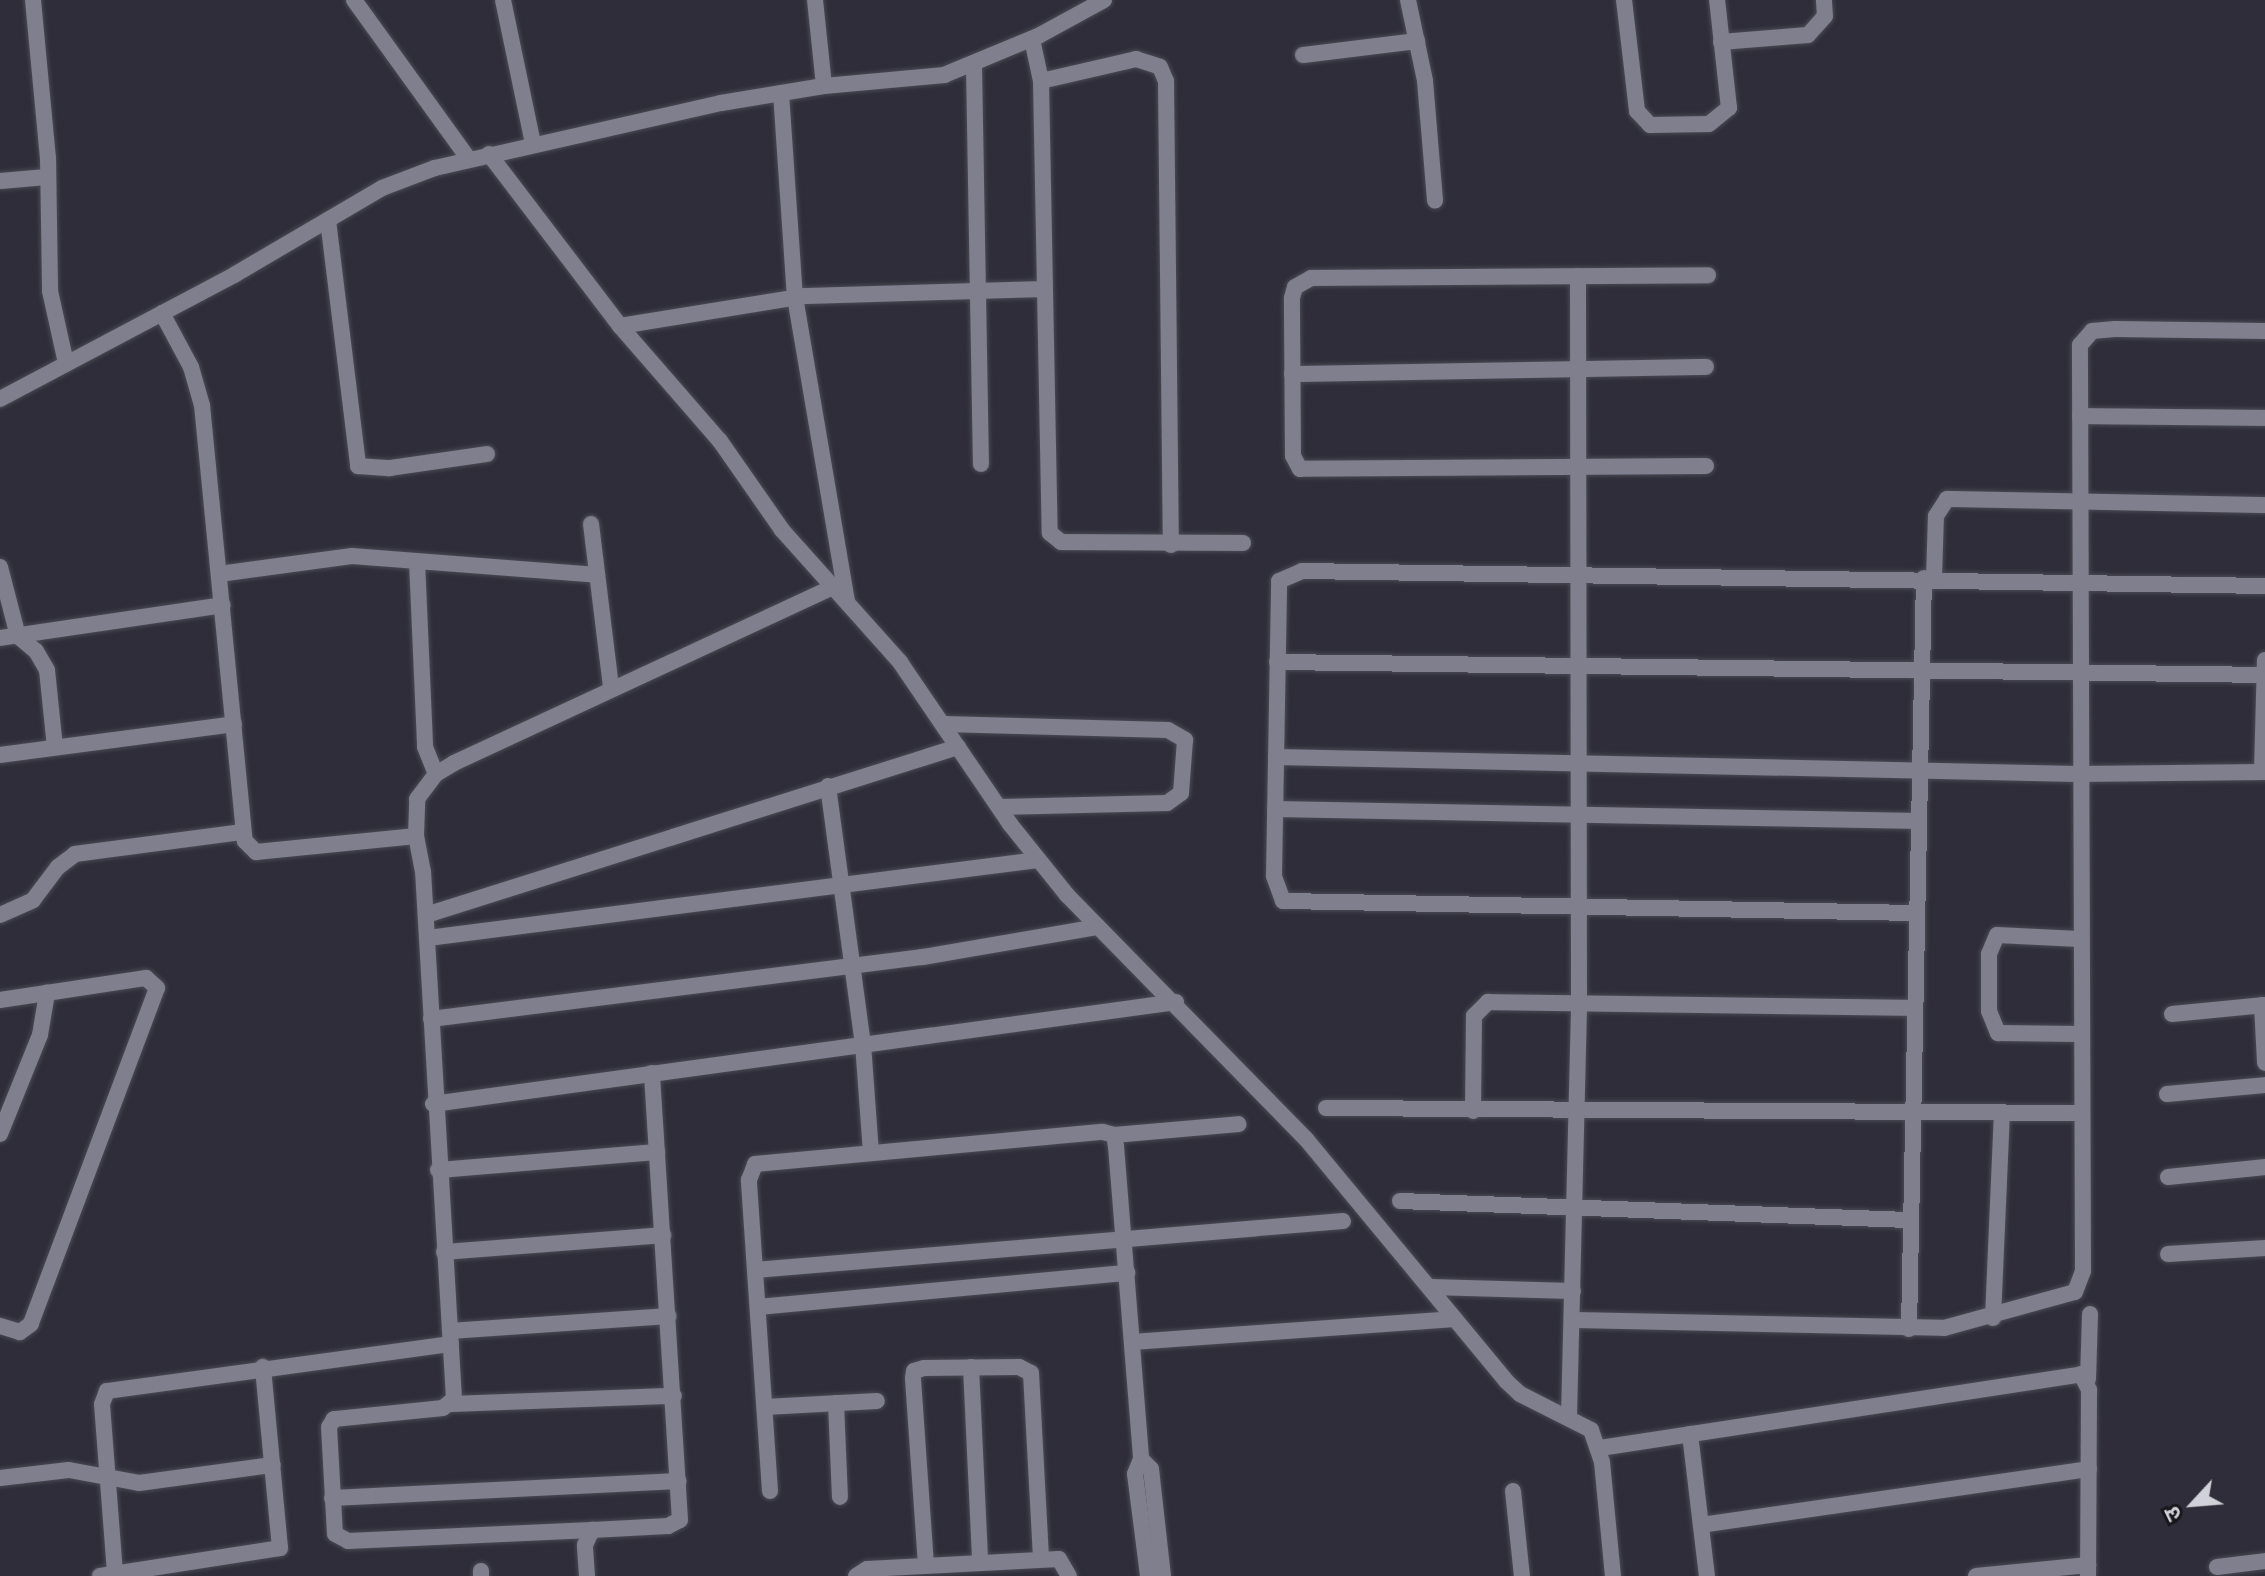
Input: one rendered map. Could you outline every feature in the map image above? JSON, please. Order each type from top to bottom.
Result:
[{"type":"street","points":[[33,0],[47,177],[50,291],[66,363]]},
{"type":"street","points":[[354,0],[468,158]]},
{"type":"street","points":[[503,0],[533,144]]},
{"type":"street","points":[[815,0],[824,86]]},
{"type":"street","points":[[0,399],[162,313],[382,188],[468,158],[781,93],[944,75],[974,66],[1032,39],[1104,0]]},
{"type":"street","points":[[1408,0],[1417,41],[1435,201]]},
{"type":"street","points":[[1624,0],[1637,111],[1644,122],[1709,124],[1725,115],[1717,0]]},
{"type":"street","points":[[1721,42],[1808,35],[1825,16],[1824,0]]},
{"type":"street","points":[[1032,39],[1041,81],[1050,533],[1061,542],[1243,543]]},
{"type":"street","points":[[1303,55],[1417,41]]},
{"type":"street","points":[[1041,81],[1136,59],[1160,67],[1166,81],[1171,545]]},
{"type":"street","points":[[974,66],[981,464]]},
{"type":"street","points":[[781,93],[795,297],[848,602]]},
{"type":"street","points":[[489,154],[620,326],[704,422],[782,530],[900,662],[1038,860],[1097,927],[1176,1002],[1306,1139],[1520,1394],[1591,1430],[1600,1448],[1613,1576]]},
{"type":"street","points":[[0,181],[47,177]]},
{"type":"street","points":[[328,220],[358,466],[390,468],[487,454]]},
{"type":"street","points":[[1706,466],[1300,469],[1293,456],[1292,298],[1295,287],[1311,278],[1708,275]]},
{"type":"street","points":[[1569,1417],[1579,1007],[1578,276]]},
{"type":"street","points":[[620,326],[795,297],[1044,289]]},
{"type":"street","points":[[162,313],[191,367],[202,405],[243,832],[256,852],[416,836]]},
{"type":"street","points":[[1572,1320],[1909,1329],[1993,1318],[2066,1297],[2080,1284],[2080,345],[2092,331],[2265,331]]},
{"type":"street","points":[[1292,374],[1706,367]]},
{"type":"street","points":[[2080,416],[2265,418]]},
{"type":"street","points":[[1909,1329],[1912,1008],[1922,673],[1936,516],[1947,499],[2265,505]]},
{"type":"street","points":[[591,524],[611,687]]},
{"type":"street","points":[[219,574],[352,556],[597,575]]},
{"type":"street","points":[[417,561],[425,747],[436,774]]},
{"type":"street","points":[[0,567],[18,636],[36,651],[47,670],[55,747]]},
{"type":"street","points":[[1915,913],[1283,901],[1275,888],[1277,592],[1288,573],[1929,578],[2265,586]]},
{"type":"street","points":[[451,1404],[450,1338],[433,1104],[428,938],[416,836],[417,799],[436,774],[611,687],[834,587]]},
{"type":"street","points":[[0,638],[223,605]]},
{"type":"street","points":[[1276,757],[1579,761],[2078,774],[2264,772],[2265,660]]},
{"type":"street","points":[[1277,662],[1922,673],[2265,675]]},
{"type":"street","points":[[0,755],[234,724]]},
{"type":"street","points":[[943,724],[1168,730],[1185,740],[1181,793],[1167,803],[999,807]]},
{"type":"street","points":[[426,915],[958,747]]},
{"type":"street","points":[[828,786],[863,1044],[871,1153]]},
{"type":"street","points":[[1275,809],[1919,821]]},
{"type":"street","points":[[0,915],[33,900],[58,867],[75,854],[243,832]]},
{"type":"street","points":[[428,938],[1038,860]]},
{"type":"street","points":[[431,1019],[852,966],[1097,927]]},
{"type":"street","points":[[2079,939],[2008,933],[1991,942],[1989,954],[1991,1024],[1998,1033],[2080,1034]]},
{"type":"street","points":[[0,1000],[146,978],[157,988],[31,1324],[20,1332],[0,1326]]},
{"type":"street","points":[[0,1134],[40,1035],[47,993]]},
{"type":"street","points":[[433,1104],[1176,1002]]},
{"type":"street","points":[[1473,1111],[1476,1009],[1488,1002],[1579,1007],[1912,1008]]},
{"type":"street","points":[[2172,1014],[2264,1005],[2265,1063]]},
{"type":"street","points":[[652,1073],[674,1396],[681,1513],[676,1524],[348,1541],[335,1534],[329,1427],[334,1419],[451,1404],[674,1396]]},
{"type":"street","points":[[2167,1094],[2265,1085]]},
{"type":"street","points":[[1326,1108],[1912,1115],[2081,1113]]},
{"type":"street","points":[[1993,1318],[2002,1114]]},
{"type":"street","points":[[770,1491],[749,1180],[755,1164],[1092,1132],[1114,1135],[1239,1124]]},
{"type":"street","points":[[1114,1135],[1141,1459],[1151,1469],[1153,1544],[1148,1576]]},
{"type":"street","points":[[438,1170],[657,1152]]},
{"type":"street","points":[[2168,1177],[2265,1167]]},
{"type":"street","points":[[1400,1201],[1909,1220]]},
{"type":"street","points":[[755,1270],[1343,1221]]},
{"type":"street","points":[[444,1252],[663,1235]]},
{"type":"street","points":[[2168,1254],[2265,1248]]},
{"type":"street","points":[[758,1307],[1127,1273]]},
{"type":"street","points":[[1430,1287],[1573,1291]]},
{"type":"street","points":[[1976,1576],[2088,1571],[2090,1314]]},
{"type":"street","points":[[263,1367],[280,1548],[108,1574],[102,1404],[107,1391],[450,1338],[668,1316]]},
{"type":"street","points":[[1133,1342],[1454,1319]]},
{"type":"street","points":[[971,1367],[980,1561]]},
{"type":"street","points":[[926,1565],[914,1371],[971,1367],[1019,1367],[1031,1373],[1041,1559]]},
{"type":"street","points":[[1600,1448],[2073,1374],[2088,1379]]},
{"type":"street","points":[[765,1407],[877,1401]]},
{"type":"street","points":[[836,1403],[840,1497]]},
{"type":"street","points":[[1690,1434],[1707,1576]]},
{"type":"street","points":[[0,1478],[69,1470],[106,1480],[139,1483],[273,1465]]},
{"type":"street","points":[[1701,1525],[2089,1469]]},
{"type":"street","points":[[332,1498],[679,1481]]},
{"type":"street","points":[[1513,1491],[1522,1576]]},
{"type":"street","points":[[587,1576],[585,1545],[592,1530]]},
{"type":"street","points":[[1153,1544],[1163,1576]]},
{"type":"street","points":[[856,1576],[867,1569],[1059,1559],[1069,1576]]},
{"type":"street","points":[[2217,1567],[2265,1561]]}]
